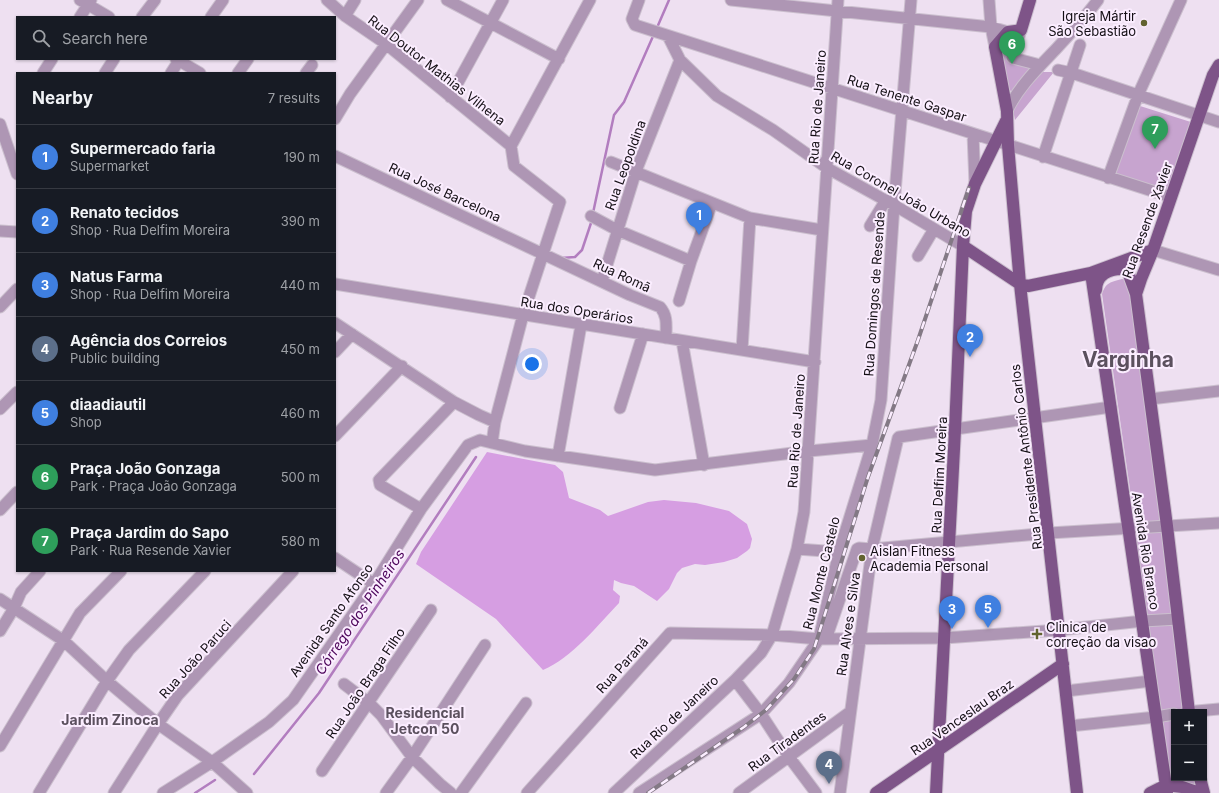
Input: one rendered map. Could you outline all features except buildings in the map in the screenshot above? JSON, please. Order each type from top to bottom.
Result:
[{"type":"main road","points":[[996,47],[1008,32],[1021,30],[1030,0]]},
{"type":"main road","name":"Rua Presidente Antônio Carlos","points":[[996,47],[1007,115],[1002,144],[1049,533],[1077,793]]},
{"type":"main road","name":"Rua Resende Xavier","points":[[1136,294],[1153,250],[1213,75],[1219,65]]},
{"type":"main road","name":"Rua Delfim Moreira","points":[[936,793],[966,211],[975,184],[1002,144]]},
{"type":"main road","name":"Rua Coronel João Urbano","points":[[963,246],[1020,284]]},
{"type":"main road","points":[[1020,284],[1028,286],[1091,273],[1153,250]]},
{"type":"main road","points":[[1095,295],[1098,278],[1107,272],[1120,269],[1124,269],[1128,272],[1136,294]]},
{"type":"main road","name":"Avenida Rio Branco","points":[[1091,273],[1167,789]]},
{"type":"main road","name":"Avenida Rio Branco","points":[[1136,294],[1168,526],[1188,709]]},
{"type":"main road","name":"Rua Venceslau Braz","points":[[876,793],[1063,664]]},
{"type":"main road","points":[[1201,781],[1204,793]]},
{"type":"main road","points":[[1150,793],[1182,787],[1199,793]]},
{"type":"street","points":[[143,16],[155,0]]},
{"type":"street","points":[[212,16],[223,0]]},
{"type":"street","name":"Rua Doutor Mathias Vilhena","points":[[327,0],[345,16],[386,44],[511,146]]},
{"type":"street","points":[[345,16],[356,0]]},
{"type":"street","points":[[336,117],[350,94],[418,0]]},
{"type":"street","points":[[447,0],[559,59]]},
{"type":"street","points":[[450,97],[503,0]]},
{"type":"street","points":[[492,443],[495,422],[524,315],[560,202],[514,166],[511,146],[590,0]]},
{"type":"street","name":"Rua Tenente Gaspar","points":[[639,0],[632,19],[635,25],[1171,197]]},
{"type":"street","points":[[731,0],[838,5],[909,18],[991,26],[1008,32]]},
{"type":"street","name":"Rua Domingos de Resende","points":[[872,445],[881,400],[890,202],[902,111],[911,0]]},
{"type":"street","points":[[989,0],[991,26],[996,47]]},
{"type":"street","points":[[1007,115],[1012,102],[1040,65],[1080,22],[1098,0]]},
{"type":"street","points":[[1108,178],[1138,95],[1180,0]]},
{"type":"street","points":[[80,16],[87,2],[108,16]]},
{"type":"street","name":"Rua Rio de Janeiro","points":[[614,793],[735,680],[761,653],[772,635],[797,549],[804,512],[809,451],[822,230],[838,5]]},
{"type":"street","points":[[1021,30],[1012,55],[1013,58],[1040,65]]},
{"type":"street","name":"Rua Coronel João Urbano","points":[[668,36],[680,60],[717,96],[773,130],[827,168],[890,202],[963,246]]},
{"type":"street","points":[[1043,157],[1080,46]]},
{"type":"street","points":[[44,72],[51,60]]},
{"type":"street","points":[[106,72],[113,60]]},
{"type":"street","points":[[172,72],[178,60],[198,72]]},
{"type":"street","points":[[239,72],[247,60]]},
{"type":"street","name":"Rua Leopoldina","points":[[602,281],[636,172],[680,60]]},
{"type":"street","points":[[1058,70],[1072,72],[1219,122]]},
{"type":"street","points":[[0,124],[16,171]]},
{"type":"street","name":"Rua Delfim Moreira","points":[[973,134],[975,184]]},
{"type":"street","name":"Rua José Barcelona","points":[[336,156],[543,253]]},
{"type":"street","points":[[611,162],[750,218],[822,230]]},
{"type":"street","points":[[870,226],[890,202]]},
{"type":"street","points":[[678,301],[712,203]]},
{"type":"street","points":[[591,216],[617,230],[691,260]]},
{"type":"street","points":[[742,350],[750,218]]},
{"type":"street","points":[[918,256],[934,229]]},
{"type":"street","points":[[0,231],[16,232]]},
{"type":"street","points":[[1153,250],[1219,270]]},
{"type":"street","name":"Rua Romã","points":[[543,253],[630,295],[660,307],[667,319],[666,338]]},
{"type":"street","name":"Rua dos Operários","points":[[336,284],[815,362]]},
{"type":"street","points":[[0,307],[16,290]]},
{"type":"street","points":[[558,456],[581,324]]},
{"type":"street","points":[[336,325],[402,366],[454,402],[495,422]]},
{"type":"street","points":[[336,351],[352,334]]},
{"type":"street","points":[[620,408],[643,334]]},
{"type":"street","points":[[682,341],[704,465]]},
{"type":"street","points":[[336,435],[402,366]]},
{"type":"street","points":[[1150,399],[1219,391]]},
{"type":"street","points":[[0,409],[16,393]]},
{"type":"street","points":[[421,509],[380,485],[379,480],[454,402]]},
{"type":"street","points":[[955,430],[1111,407]]},
{"type":"street","name":"Rua Alves e Silva","points":[[840,793],[872,549],[896,443],[899,437],[955,430]]},
{"type":"street","name":"Avenida Santo Afonso","points":[[163,793],[212,762],[269,722],[293,700],[374,584],[421,509],[468,445],[480,440],[525,451],[655,470],[809,451],[872,445]]},
{"type":"street","name":"Rua Monte Castelo","points":[[639,793],[761,714],[789,683],[822,639],[839,552],[872,445]]},
{"type":"street","points":[[0,510],[16,493]]},
{"type":"street","points":[[822,639],[857,549],[872,549],[1049,533],[1219,522]]},
{"type":"street","points":[[797,549],[839,552]]},
{"type":"street","points":[[336,559],[374,584]]},
{"type":"street","points":[[0,631],[14,608],[21,592],[39,572]]},
{"type":"street","points":[[0,746],[80,613],[120,572]]},
{"type":"street","points":[[39,793],[107,681],[129,650],[204,572]]},
{"type":"street","name":"Rua João Paruci","points":[[114,793],[178,695],[292,572]]},
{"type":"street","points":[[0,599],[64,641],[107,681],[158,724],[212,762],[248,793]]},
{"type":"street","name":"Rua João Braga Filho","points":[[322,772],[432,610]]},
{"type":"street","name":"Rua Paraná","points":[[526,793],[670,633],[772,635],[822,639],[944,638],[1059,630],[1142,621],[1178,619]]},
{"type":"street","points":[[386,793],[412,758],[486,645]]},
{"type":"street","points":[[735,680],[761,714],[789,757],[816,793]]},
{"type":"street","points":[[1066,691],[1151,681]]},
{"type":"street","points":[[344,684],[369,703],[381,715],[412,758],[451,793]]},
{"type":"street","points":[[461,793],[526,703]]},
{"type":"street","points":[[1207,710],[1219,709]]},
{"type":"street","name":"Rua Tiradentes","points":[[740,793],[850,712]]},
{"type":"street","points":[[1070,726],[1171,714]]},
{"type":"shaded area","points":[[1014,39],[1008,60],[1034,67],[1013,92],[1007,89],[1000,48]]},
{"type":"shaded area","points":[[1040,72],[1054,72],[1015,120],[1013,105]]},
{"type":"shaded area","points":[[1140,106],[1194,123],[1172,194],[1114,175]]},
{"type":"shaded area","points":[[1122,279],[1128,280],[1131,283],[1162,524],[1135,524],[1102,294],[1105,287],[1109,283]]},
{"type":"shaded area","points":[[487,452],[555,465],[563,472],[569,498],[600,510],[608,516],[648,502],[664,500],[696,503],[729,511],[747,524],[752,539],[750,548],[737,558],[724,562],[705,565],[695,564],[682,568],[677,573],[669,589],[657,601],[634,586],[614,580],[613,590],[620,596],[619,603],[593,631],[564,658],[543,670],[496,619],[416,564],[421,552]]},
{"type":"shaded area","points":[[1165,530],[1176,617],[1150,620],[1145,614],[1135,539],[1137,531]]},
{"type":"shaded area","points":[[1177,623],[1187,709],[1171,709],[1171,781],[1199,781],[1201,787],[1170,785],[1147,626]]},
{"type":"waterway","name":"Córrego dos Pinheiros","points":[[656,30],[669,0]]},
{"type":"waterway","name":"Córrego dos Pinheiros","points":[[593,213],[614,115],[624,102],[654,34]]},
{"type":"waterway","name":"Córrego dos Pinheiros","points":[[561,258],[575,257],[582,250],[592,220]]},
{"type":"waterway","name":"Córrego dos Pinheiros","points":[[254,774],[319,693],[476,457]]},
{"type":"waterway","name":"Córrego dos Pinheiros","points":[[195,793],[215,780]]},
{"type":"railway","points":[[648,793],[744,727],[766,710],[794,679],[814,649],[868,477],[918,340],[969,188]]},
{"type":"place","name":"Igreja Mártir São Sebastião","points":[[1144,23]]},
{"type":"place","name":"Praça João Gonzaga","points":[[1012,64]]},
{"type":"place","name":"Praça Jardim do Sapo","points":[[1155,149]]},
{"type":"place","name":"Supermercado faria","points":[[699,235]]},
{"type":"place","name":"Renato tecidos","points":[[970,357]]},
{"type":"place","name":"Aislan Fitness Academia Personal","points":[[862,558]]},
{"type":"place","name":"diaadiautil","points":[[988,628]]},
{"type":"place","name":"Natus Farma","points":[[952,629]]},
{"type":"place","name":"Clinica de correção da visao","points":[[1037,634]]},
{"type":"place","name":"Agência dos Correios","points":[[829,784]]},
{"type":"district","name":"Varginha","points":[[1128,360]]},
{"type":"district","name":"Jardim Zinoca","points":[[110,720]]},
{"type":"district","name":"Residencial Jetcon 50","points":[[425,722]]}]
